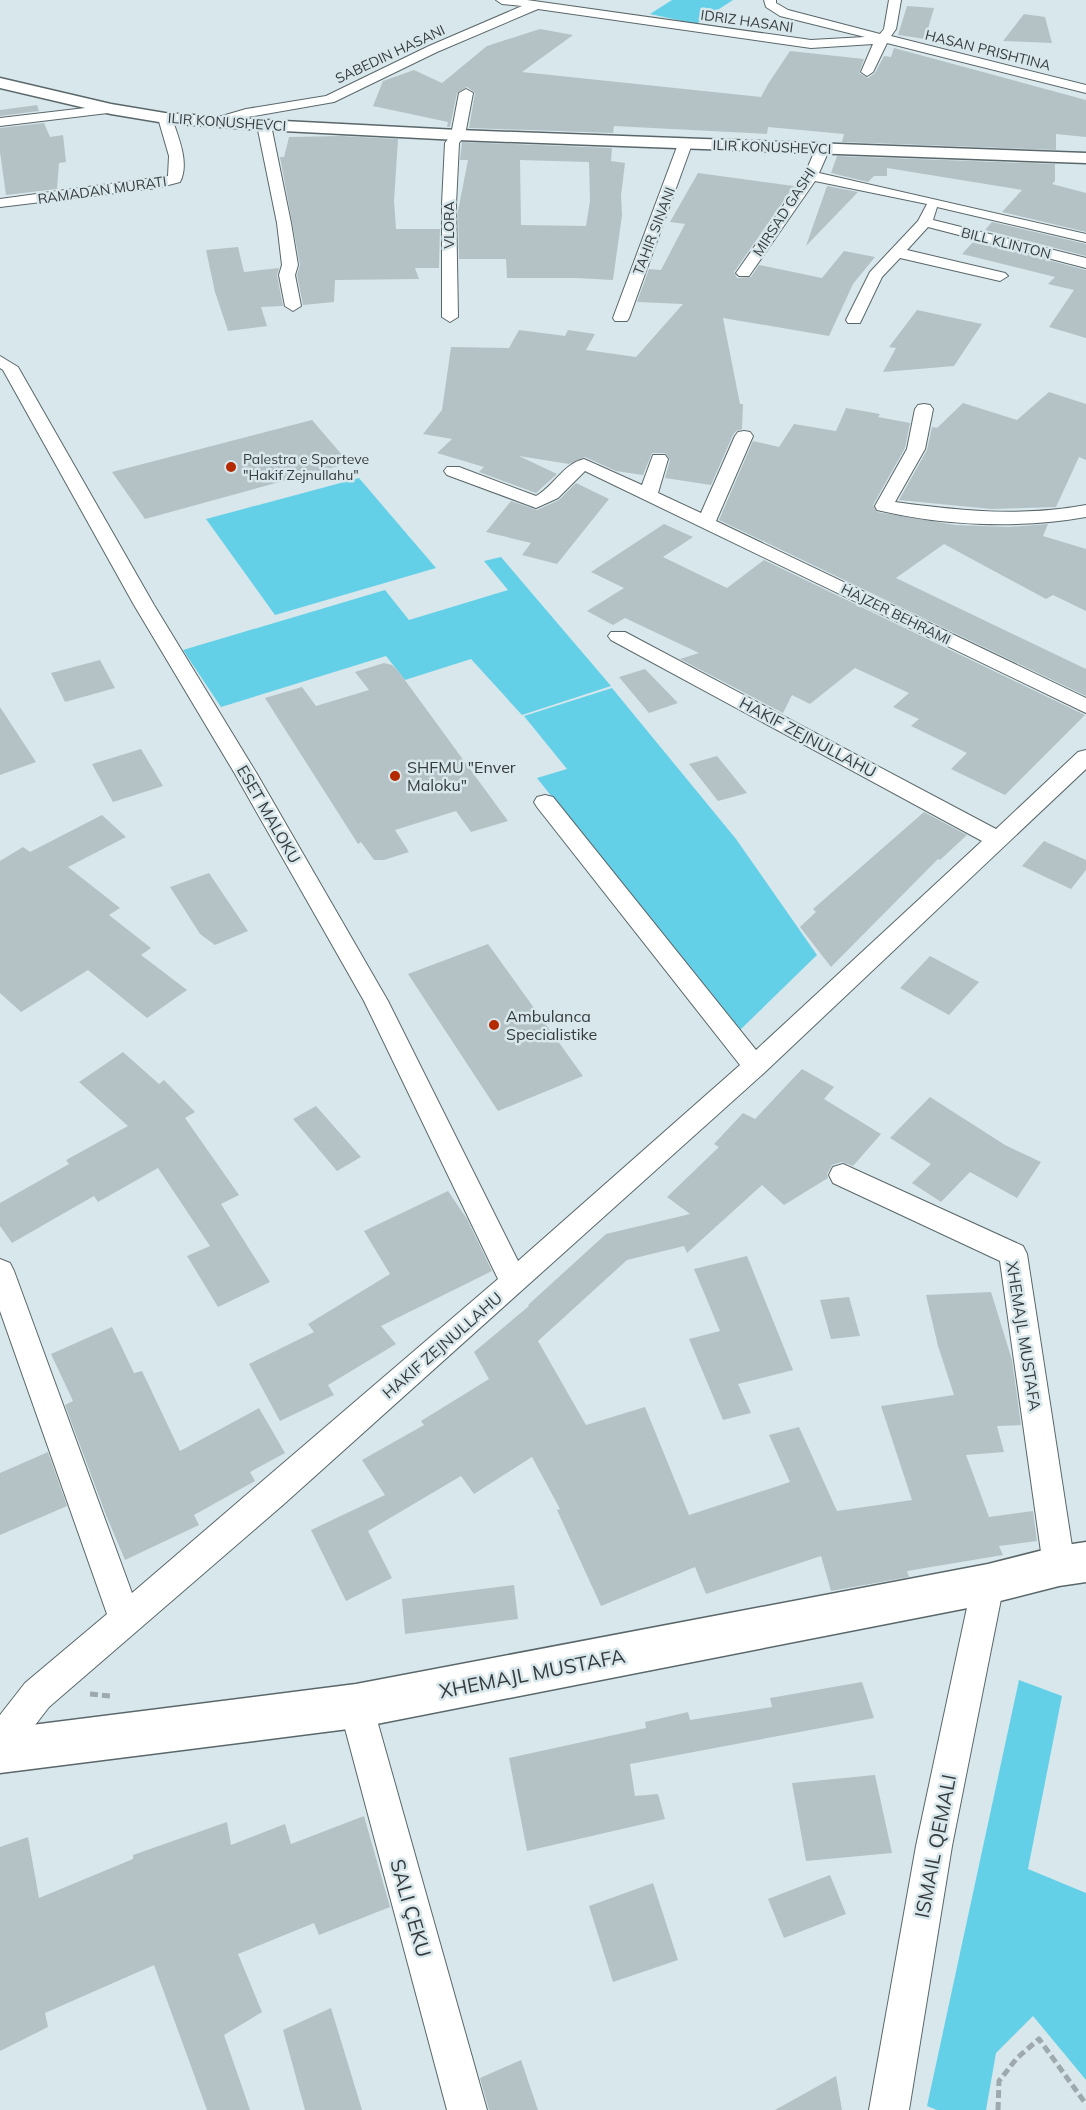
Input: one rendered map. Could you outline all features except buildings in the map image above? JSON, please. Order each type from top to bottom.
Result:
[{"type":"street","name":"IDRIZ HASANI","points":[[502,0],[811,44],[882,40]]},
{"type":"street","name":"SABEDIN HASANI","points":[[220,121],[246,113],[329,99],[433,49],[533,6],[569,0]]},
{"type":"street","points":[[867,72],[875,50],[890,29],[895,0]]},
{"type":"street","name":"HASAN PRISHTINA","points":[[766,1],[784,13],[882,40],[1086,89]]},
{"type":"street","name":"ILIR KONUSHEVCI","points":[[0,83],[111,109],[165,117],[264,125],[458,135],[1086,158]]},
{"type":"street","points":[[458,135],[466,93]]},
{"type":"street","points":[[0,122],[111,109]]},
{"type":"street","name":"RAMADAN MURATI","points":[[0,203],[157,184],[175,179],[178,172],[176,157],[165,117]]},
{"type":"street","points":[[264,125],[284,224],[290,265],[287,275],[293,306]]},
{"type":"street","name":"VLORA","points":[[450,317],[450,184],[452,143],[458,135]]},
{"type":"street","name":"TAHIR SINANI","points":[[621,318],[651,242],[685,144]]},
{"type":"street","name":"MIRSAD GASHI","points":[[744,273],[810,176],[823,148]]},
{"type":"street","name":"BILL KLINTON","points":[[810,176],[926,200],[1086,238]]},
{"type":"street","points":[[854,320],[875,275],[925,222],[931,209],[926,200]]},
{"type":"street","name":"BILL KLINTON","points":[[925,222],[1086,263]]},
{"type":"street","points":[[898,253],[1000,276]]},
{"type":"street","name":"ESET MALOKU","points":[[0,361],[10,367],[144,605],[246,774],[376,1001],[514,1282]]},
{"type":"street","points":[[924,409],[916,449],[884,506],[986,519],[1031,519],[1086,511]]},
{"type":"street","points":[[706,523],[744,436]]},
{"type":"street","points":[[648,496],[659,459]]},
{"type":"street","name":"HAJZER BEHRAMI","points":[[453,471],[536,502],[554,494],[573,470],[584,464],[1086,706]]},
{"type":"street","name":"HAKIF ZEJNULLAHU","points":[[618,636],[997,839]]},
{"type":"street","name":"HAKIF ZEJNULLAHU","points":[[0,1743],[37,1695],[273,1494],[514,1282],[755,1066],[1086,757]]},
{"type":"street","points":[[545,802],[755,1066]]},
{"type":"street","name":"XHEMAJL MUSTAFA","points":[[0,1751],[356,1706],[988,1584],[1073,1564],[1013,1254],[843,1175]]},
{"type":"street","points":[[0,1271],[125,1618]]},
{"type":"street","name":"ISMAIL QEMALI","points":[[889,2110],[934,1846],[988,1584]]},
{"type":"street","name":"SALI ÇEKU","points":[[356,1706],[468,2110]]},
{"type":"path","points":[[998,2110],[999,2081],[1017,2058],[1039,2039],[1086,2103]]},
{"type":"shaded area","points":[[672,0],[733,0],[696,24],[650,14]]},
{"type":"shaded area","points":[[359,478],[436,568],[275,615],[206,519]]},
{"type":"shaded area","points":[[501,557],[611,686],[522,715],[471,659],[405,680],[386,656],[221,707],[183,650],[385,590],[409,620],[508,590],[484,561]]},
{"type":"shaded area","points":[[612,688],[736,839],[817,955],[738,1032],[537,778],[567,769],[524,716]]},
{"type":"shaded area","points":[[1019,1680],[1062,1696],[1028,1869],[1086,1893],[1086,2080],[1033,2016],[996,2053],[986,2110],[937,2110],[927,2106]]},
{"type":"place","name":"Palestra e Sporteve \"Hakif Zejnullahu\"","points":[[231,467]]},
{"type":"place","name":"SHFMU \"Enver Maloku\"","points":[[395,776]]},
{"type":"place","name":"Ambulanca Specialistike","points":[[494,1025]]}]
